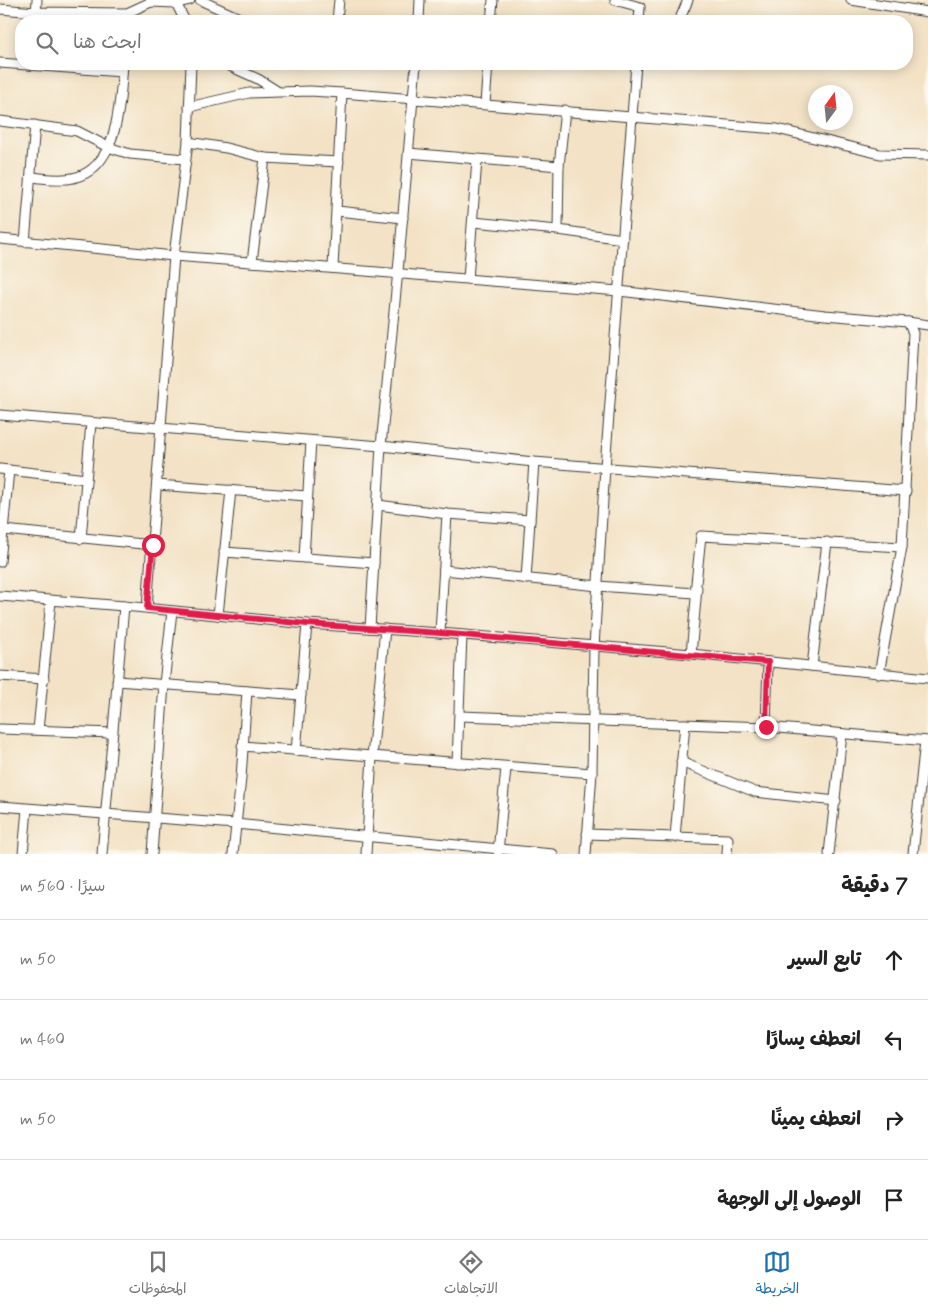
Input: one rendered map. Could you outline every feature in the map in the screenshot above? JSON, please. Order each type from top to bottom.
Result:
[{"type":"street","points":[[36,12],[37,0]]},
{"type":"street","points":[[129,15],[152,2],[176,3],[190,0]]},
{"type":"street","points":[[200,0],[233,15]]},
{"type":"street","points":[[338,15],[339,0]]},
{"type":"street","points":[[419,15],[420,0]]},
{"type":"street","points":[[492,15],[493,0]]},
{"type":"street","points":[[615,0],[640,7],[639,15]]},
{"type":"street","points":[[682,15],[688,0]]},
{"type":"street","points":[[850,0],[928,12]]},
{"type":"street","points":[[176,3],[182,15]]},
{"type":"street","points":[[0,9],[90,15]]},
{"type":"street","points":[[0,63],[15,64]]},
{"type":"street","points":[[31,177],[72,178],[92,170],[101,160],[115,128],[122,70]]},
{"type":"street","points":[[147,608],[174,256],[188,142],[191,70]]},
{"type":"street","points":[[238,70],[258,79],[277,91]]},
{"type":"street","points":[[370,628],[381,446],[415,70]]},
{"type":"street","points":[[485,104],[488,70]]},
{"type":"street","points":[[586,854],[592,774],[594,647],[605,467],[636,70]]},
{"type":"street","points":[[189,107],[250,93],[277,91],[342,93],[777,129],[880,154],[928,155]]},
{"type":"street","points":[[333,268],[342,93]]},
{"type":"street","points":[[558,230],[560,166],[565,110]]},
{"type":"street","points":[[0,121],[76,131],[108,147],[130,154],[185,158]]},
{"type":"street","points":[[25,242],[35,125]]},
{"type":"street","points":[[188,142],[226,148],[265,158],[339,162]]},
{"type":"street","points":[[408,153],[560,166]]},
{"type":"street","points":[[252,262],[265,158]]},
{"type":"street","points":[[468,279],[477,160]]},
{"type":"street","points":[[337,211],[403,218]]},
{"type":"street","points":[[473,222],[558,230],[624,239]]},
{"type":"street","points":[[0,239],[174,256],[619,291],[825,315],[908,322],[928,326]]},
{"type":"street","points":[[879,674],[902,547],[913,333],[908,322]]},
{"type":"street","points":[[0,415],[381,446],[534,462],[906,491]]},
{"type":"street","points":[[81,539],[90,423]]},
{"type":"street","points":[[304,558],[312,441]]},
{"type":"street","points":[[526,579],[534,462]]},
{"type":"street","points":[[0,562],[4,530],[5,469],[86,479]]},
{"type":"street","points":[[157,485],[307,496]]},
{"type":"street","points":[[218,615],[231,490]]},
{"type":"street","points":[[378,505],[447,514],[530,520]]},
{"type":"street","points":[[440,633],[447,514]]},
{"type":"street","points":[[4,530],[153,545]]},
{"type":"street","points":[[701,536],[902,547]]},
{"type":"street","points":[[444,570],[598,586],[696,593],[701,536]]},
{"type":"street","points":[[690,654],[701,536]]},
{"type":"street","points":[[812,666],[827,542]]},
{"type":"street","points":[[224,552],[374,563]]},
{"type":"street","points":[[0,596],[307,624],[690,654],[928,678]]},
{"type":"street","points":[[38,730],[51,601]]},
{"type":"street","points":[[102,854],[124,606]]},
{"type":"street","points":[[152,854],[164,684],[172,611]]},
{"type":"street","points":[[296,751],[307,624]]},
{"type":"street","points":[[366,854],[372,757],[385,629]]},
{"type":"street","points":[[457,763],[462,635]]},
{"type":"street","points":[[766,727],[768,662]]},
{"type":"street","points":[[0,676],[44,679]]},
{"type":"street","points":[[117,681],[301,695]]},
{"type":"street","points":[[233,854],[247,691]]},
{"type":"street","points":[[460,716],[766,727],[927,741],[913,854]]},
{"type":"street","points":[[675,837],[685,724]]},
{"type":"street","points":[[0,729],[113,733]]},
{"type":"street","points":[[828,854],[836,801],[842,734]]},
{"type":"street","points":[[242,746],[592,774]]},
{"type":"street","points":[[681,762],[755,792],[836,801]]},
{"type":"street","points":[[498,851],[506,768]]},
{"type":"street","points":[[0,806],[155,820],[235,824],[498,851],[553,854]]},
{"type":"street","points":[[23,854],[28,809]]},
{"type":"street","points":[[587,834],[728,839],[727,854]]},
{"type":"route","points":[[153,545],[147,608],[307,624],[440,633],[768,662],[766,727]]}]
